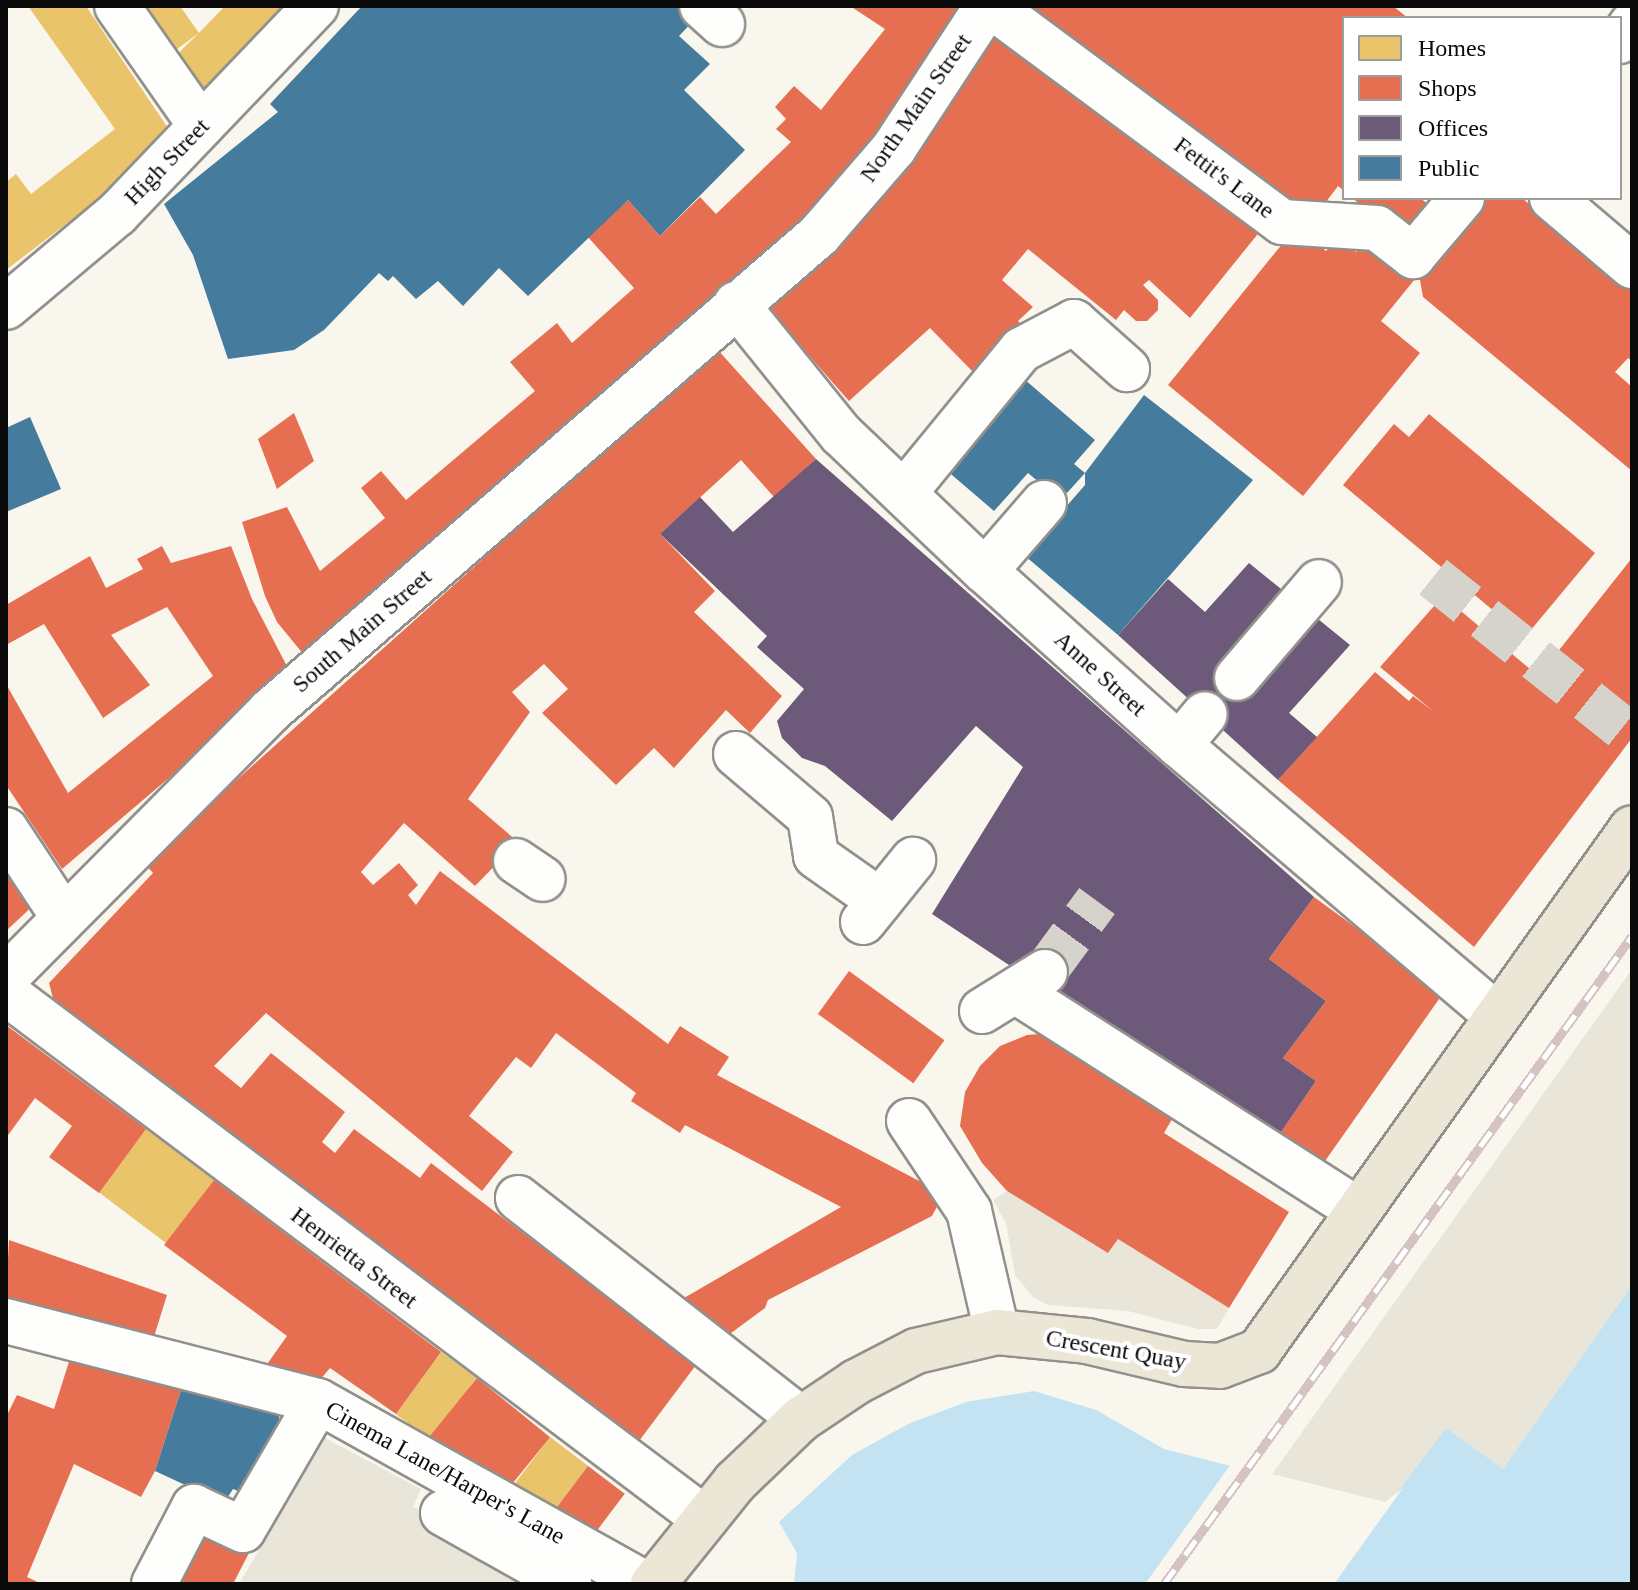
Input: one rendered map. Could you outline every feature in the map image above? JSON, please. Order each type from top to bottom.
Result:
[{"type":"main road","name":"Crescent Quay","points":[[653,1584],[735,1482],[801,1419],[916,1351],[997,1332],[1087,1341],[1184,1364],[1241,1362],[1275,1333],[1495,1014],[1632,828]]},
{"type":"street","points":[[117,6],[201,126]]},
{"type":"street","name":"High Street","points":[[6,307],[117,214],[316,6]]},
{"type":"street","name":"Fettit's Lane","points":[[989,6],[1282,222],[1377,228],[1413,256],[1460,200]]},
{"type":"street","name":"North Main Street","points":[[736,304],[819,235],[884,159],[989,6]]},
{"type":"street","points":[[1554,200],[1632,266]]},
{"type":"street","name":"Anne Street","points":[[736,304],[841,434],[985,571],[1098,663],[1192,730],[1495,1014]]},
{"type":"street","name":"South Main Street","points":[[6,977],[270,711],[736,304]]},
{"type":"street","points":[[904,493],[1021,350],[1074,322],[1127,369]]},
{"type":"street","points":[[985,571],[1044,503]]},
{"type":"street","points":[[1237,678],[1319,582]]},
{"type":"street","points":[[736,754],[810,817],[816,856],[872,912],[913,860]]},
{"type":"street","points":[[6,830],[64,918]]},
{"type":"street","points":[[1015,992],[1359,1211]]},
{"type":"street","name":"Henrietta Street","points":[[6,993],[705,1519]]},
{"type":"street","points":[[909,1121],[969,1211],[997,1332]]},
{"type":"street","points":[[518,1198],[801,1419]]},
{"type":"street","name":"Cinema Lane/Harper's Lane","points":[[6,1321],[318,1401],[645,1584]]},
{"type":"street","points":[[154,1584],[194,1507],[243,1530],[318,1401]]},
{"type":"street","points":[[443,1513],[569,1584]]},
{"type":"shaded area","points":[[1632,969],[1632,1285],[1503,1470],[1446,1429],[1335,1584],[1194,1584]]},
{"type":"shaded area","points":[[1007,1191],[1108,1253],[1118,1239],[1229,1308],[1217,1329],[1198,1329],[1128,1311],[1048,1305],[1033,1297],[1015,1275],[1006,1223],[993,1200]]},
{"type":"shaded area","points":[[325,1438],[421,1489],[413,1507],[537,1574],[533,1584],[239,1584]]},
{"type":"water","points":[[1632,1285],[1632,1584],[794,1584],[797,1553],[779,1522],[852,1455],[908,1424],[966,1402],[1034,1391],[1096,1410],[1164,1449],[1387,1506],[1446,1428],[1503,1469]]},
{"type":"pier","points":[[1231,1464],[1385,1502],[1403,1488],[1334,1584],[1145,1584]]},
{"type":"building: Homes","points":[[28,6],[86,6],[172,134],[108,192],[6,270],[6,182],[16,174],[31,194],[115,129]]},
{"type":"building: Homes","points":[[125,6],[180,6],[199,33],[162,60]]},
{"type":"building: Homes","points":[[225,6],[307,6],[206,106],[167,64]]},
{"type":"building: Homes","points":[[146,1129],[214,1180],[166,1243],[98,1192]]},
{"type":"building: Homes","points":[[441,1352],[477,1378],[431,1440],[396,1414]]},
{"type":"building: Homes","points":[[550,1437],[588,1466],[547,1521],[508,1492]]},
{"type":"building: Shops","points":[[850,6],[967,6],[892,117],[795,227],[304,655],[277,622],[265,596],[242,522],[287,507],[320,571],[385,518],[361,488],[381,471],[406,500],[535,391],[510,362],[557,323],[572,343],[634,288],[587,236],[628,200],[660,236],[700,197],[716,214],[791,142],[776,129],[786,119],[775,107],[794,86],[821,110],[885,29]]},
{"type":"building: Shops","points":[[1018,6],[1393,6],[1406,16],[1342,16],[1342,189],[1338,186],[1311,222]]},
{"type":"building: Shops","points":[[1003,26],[1261,230],[1190,318],[1149,280],[1143,285],[1158,300],[1158,310],[1147,321],[1136,321],[1124,310],[1116,320],[1028,249],[1002,280],[1033,307],[1018,321],[1023,327],[974,373],[930,328],[849,401],[768,309],[849,237]]},
{"type":"building: Shops","points":[[1355,200],[1423,200],[1436,210],[1409,243]]},
{"type":"building: Shops","points":[[1480,200],[1524,200],[1632,288],[1632,361],[1628,358],[1615,372],[1632,387],[1632,471],[1423,297],[1419,274]]},
{"type":"building: Shops","points":[[1303,232],[1326,251],[1337,237],[1356,252],[1370,234],[1419,274],[1381,321],[1420,353],[1303,496],[1168,385],[1283,243]]},
{"type":"building: Shops","points":[[717,349],[816,459],[774,497],[741,460],[660,534],[715,591],[694,612],[782,696],[750,733],[726,710],[674,768],[654,748],[616,785],[542,713],[568,689],[544,664],[512,692],[530,712],[468,799],[518,842],[475,886],[404,823],[361,872],[373,885],[399,863],[418,885],[408,895],[416,905],[440,871],[668,1044],[680,1026],[729,1057],[717,1075],[944,1194],[932,1216],[768,1300],[765,1308],[727,1336],[684,1298],[841,1207],[685,1125],[680,1133],[631,1101],[636,1093],[556,1033],[531,1068],[516,1057],[469,1116],[513,1152],[482,1191],[266,1013],[214,1066],[241,1088],[271,1053],[345,1112],[322,1142],[335,1153],[354,1129],[420,1178],[431,1163],[696,1365],[639,1441],[56,1010],[49,983],[153,873],[144,863]]},
{"type":"building: Shops","points":[[294,413],[314,461],[277,489],[258,439]]},
{"type":"building: Shops","points":[[1429,414],[1595,553],[1525,637],[1343,485],[1394,424],[1409,437]]},
{"type":"building: Shops","points":[[162,546],[171,563],[231,546],[252,599],[291,674],[62,869],[6,785],[6,684],[68,793],[213,676],[167,607],[111,635],[150,685],[103,718],[44,624],[6,645],[6,605],[90,556],[106,588],[143,569],[137,559]]},
{"type":"building: Shops","points":[[1632,558],[1632,738],[1474,947],[1278,780],[1375,672],[1409,701],[1413,696],[1433,711],[1380,667],[1443,596],[1530,669],[1544,653],[1552,659]]},
{"type":"building: Shops","points":[[6,854],[38,901],[6,931]]},
{"type":"building: Shops","points":[[1314,897],[1444,992],[1318,1171],[1275,1141],[1316,1081],[1283,1058],[1326,1001],[1269,959]]},
{"type":"building: Shops","points":[[849,971],[944,1040],[913,1083],[818,1014]]},
{"type":"building: Shops","points":[[6,1025],[146,1129],[99,1193],[49,1157],[72,1126],[35,1098],[6,1138]]},
{"type":"building: Shops","points":[[1064,1032],[1179,1107],[1164,1133],[1289,1212],[1229,1308],[1118,1239],[1108,1253],[1007,1191],[982,1163],[960,1126],[965,1092],[980,1066],[1000,1046],[1027,1035]]},
{"type":"building: Shops","points":[[214,1180],[441,1352],[396,1414],[330,1368],[309,1393],[258,1377],[287,1336],[164,1245]]},
{"type":"building: Shops","points":[[9,1240],[167,1295],[152,1343],[6,1297]]},
{"type":"building: Shops","points":[[74,1346],[183,1384],[155,1471],[141,1497],[74,1464],[27,1577],[42,1584],[6,1584],[6,1417],[17,1395],[54,1409]]},
{"type":"building: Shops","points":[[477,1378],[550,1437],[502,1497],[429,1438]]},
{"type":"building: Shops","points":[[588,1466],[625,1494],[584,1547],[548,1520]]},
{"type":"building: Shops","points":[[198,1520],[252,1547],[233,1584],[165,1584]]},
{"type":"building: Offices","points":[[816,459],[1314,897],[1269,959],[1326,1001],[1283,1058],[1316,1081],[1275,1141],[932,914],[1023,767],[976,726],[892,821],[825,766],[802,758],[782,738],[777,721],[804,689],[757,647],[767,636],[660,534],[700,497],[733,532]]},
{"type":"building: Offices","points":[[1249,563],[1350,645],[1289,713],[1317,737],[1278,780],[1118,635],[1168,579],[1205,612]]},
{"type":"building: Public","points":[[362,6],[684,6],[696,18],[679,36],[710,64],[684,90],[745,150],[660,236],[628,200],[528,296],[499,268],[463,306],[438,281],[416,299],[393,276],[388,281],[379,273],[324,330],[294,350],[228,359],[193,255],[164,204],[278,112],[270,104]]},
{"type":"building: Public","points":[[1024,379],[1095,440],[1074,464],[1085,473],[1067,493],[1053,480],[1046,488],[1028,473],[994,511],[945,469]]},
{"type":"building: Public","points":[[1144,395],[1253,480],[1118,635],[1024,555],[1085,485],[1085,473]]},
{"type":"building: Public","points":[[30,417],[61,489],[6,512],[6,428]]},
{"type":"building: Public","points":[[183,1384],[278,1414],[288,1442],[256,1498],[233,1489],[224,1503],[155,1471]]},
{"type":"tunnel","points":[[1433,577],[1632,736]]},
{"type":"tunnel","points":[[1045,972],[1097,901]]},
{"type":"railway","points":[[1164,1584],[1632,936]]}]
